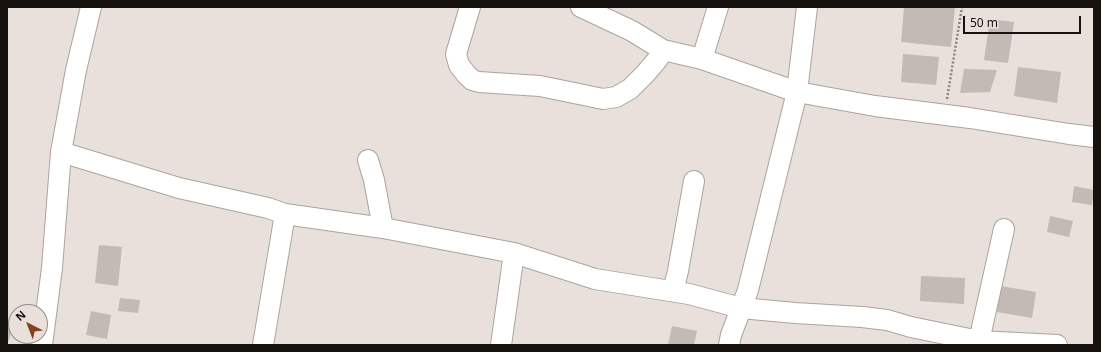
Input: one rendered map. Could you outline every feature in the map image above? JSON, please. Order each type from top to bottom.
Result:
[{"type":"street","points":[[42,345],[52,268],[61,152],[76,70],[91,7]]},
{"type":"street","points":[[470,7],[456,54],[459,65],[466,74],[472,80],[479,82],[540,86],[603,99],[616,97],[630,89],[645,74],[663,50]]},
{"type":"street","points":[[581,7],[632,31],[663,50],[702,59],[797,92],[875,106],[1094,137]]},
{"type":"street","points":[[702,59],[718,7]]},
{"type":"street","points":[[729,345],[748,290],[797,92],[807,7]]},
{"type":"street","points":[[61,152],[179,188],[268,208],[285,214],[384,228],[514,253],[595,279],[689,294],[741,308],[795,313],[862,316],[887,320],[949,340],[1057,345]]},
{"type":"street","points":[[368,160],[374,180],[384,228]]},
{"type":"street","points":[[673,291],[694,181]]},
{"type":"street","points":[[263,345],[285,214]]},
{"type":"street","points":[[979,341],[1004,230]]},
{"type":"street","points":[[500,345],[514,253]]},
{"type":"path","points":[[944,115],[962,7]]},
{"type":"building","points":[[904,7],[955,7],[951,47],[901,42]]},
{"type":"building","points":[[990,19],[1014,22],[1008,63],[984,60]]},
{"type":"building","points":[[903,54],[939,57],[936,85],[901,82]]},
{"type":"building","points":[[1018,67],[1061,72],[1057,103],[1014,96]]},
{"type":"building","points":[[964,69],[997,70],[990,92],[960,93]]},
{"type":"building","points":[[1074,186],[1094,190],[1092,205],[1072,202]]},
{"type":"building","points":[[1050,216],[1073,221],[1069,237],[1047,232]]},
{"type":"building","points":[[99,245],[122,247],[118,286],[95,283]]},
{"type":"building","points":[[921,276],[965,278],[964,304],[920,301]]},
{"type":"building","points":[[1001,286],[1036,292],[1032,318],[997,312]]},
{"type":"building","points":[[120,298],[140,300],[138,313],[118,311]]},
{"type":"building","points":[[91,311],[111,315],[107,339],[86,335]]},
{"type":"building","points":[[7,319],[8,342],[7,345]]},
{"type":"building","points":[[672,326],[697,331],[694,345],[668,345]]}]
